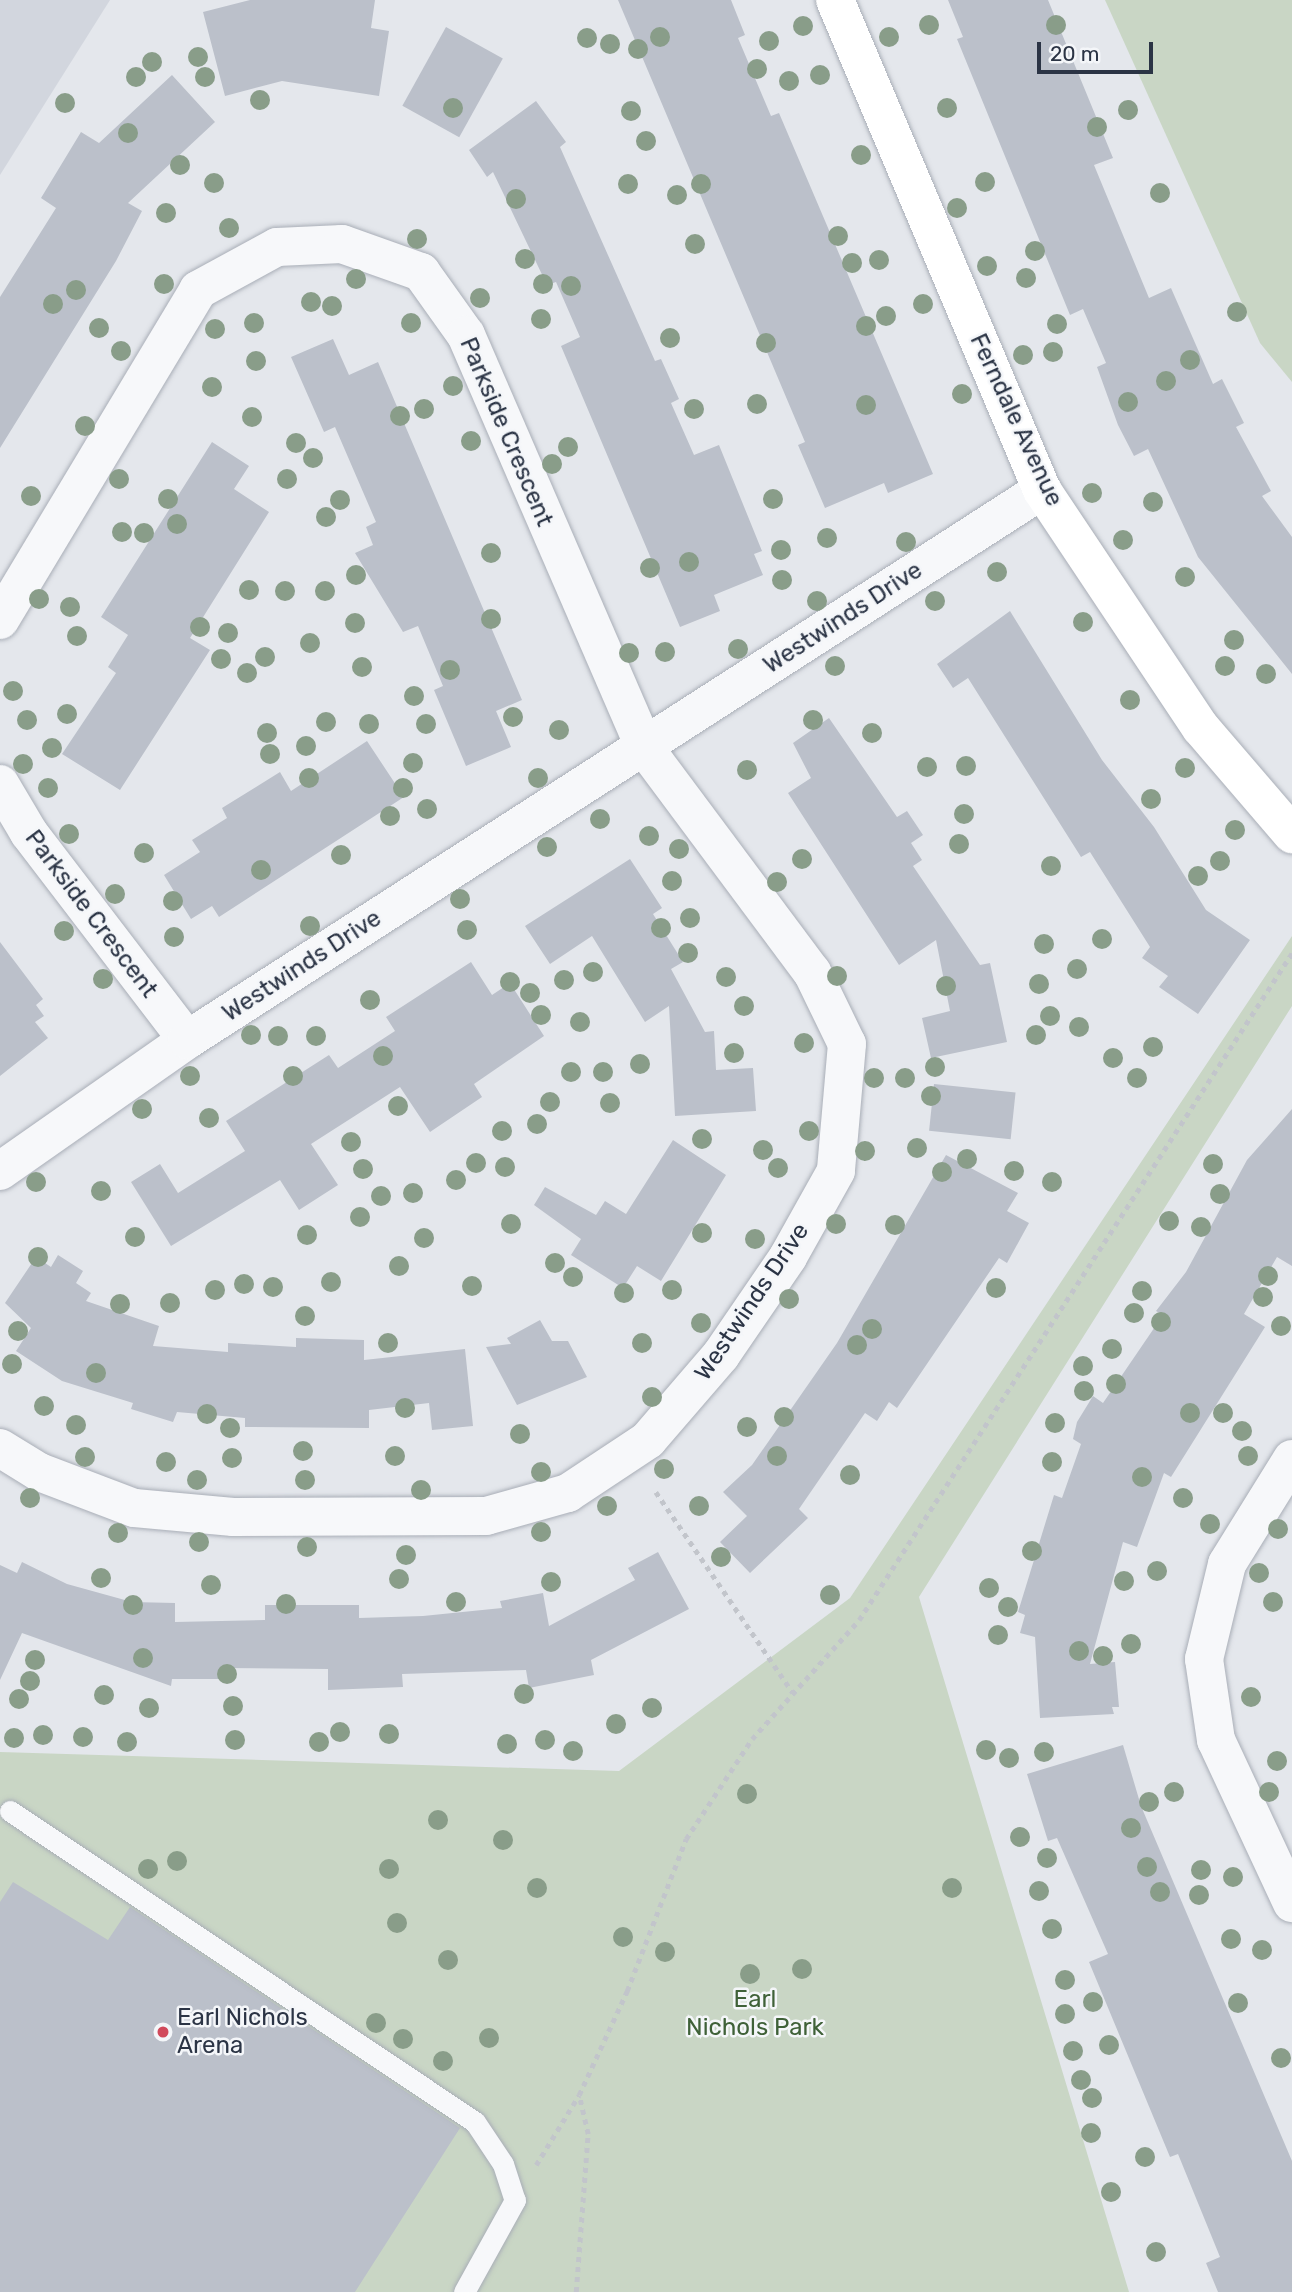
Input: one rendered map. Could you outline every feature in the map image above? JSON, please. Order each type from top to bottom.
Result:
[{"type":"street","name":"Ferndale Avenue","points":[[835,0],[1042,490],[1201,728],[1292,834]]},
{"type":"street","name":"Parkside Crescent","points":[[0,620],[198,289],[276,247],[342,244],[421,272],[466,335],[644,747]]},
{"type":"street","name":"Westwinds Drive","points":[[0,1171],[187,1041],[1042,490]]},
{"type":"street","name":"Westwinds Drive","points":[[0,1448],[39,1472],[134,1508],[233,1517],[486,1516],[568,1493],[648,1440],[721,1355],[836,1171],[847,1044],[812,972],[644,747]]},
{"type":"street","name":"Parkside Crescent","points":[[0,784],[29,833],[187,1041]]},
{"type":"street","points":[[1292,1459],[1227,1564],[1204,1659],[1216,1740],[1292,1903]]},
{"type":"lane","points":[[3,1813],[475,2122],[503,2164],[515,2200],[464,2292]]},
{"type":"path","points":[[515,2200],[579,2095],[686,1839],[752,1739],[859,1620],[1292,953]]},
{"type":"path","points":[[656,1492],[793,1693]]},
{"type":"path","points":[[576,2292],[589,2134],[579,2095]]},
{"type":"shaded area","points":[[0,0],[110,0],[0,175]]},
{"type":"green space","points":[[1105,0],[1292,0],[1292,382],[1260,343]]},
{"type":"green space","name":"Earl Nichols Park","points":[[1292,936],[1292,1006],[919,1597],[1129,2292],[0,2292],[0,1752],[619,1771],[850,1598]]},
{"type":"building","points":[[250,0],[375,0],[371,28],[389,31],[379,96],[282,81],[225,96],[203,12]]},
{"type":"building","points":[[618,0],[731,0],[745,35],[738,38],[771,116],[779,113],[933,474],[888,493],[884,483],[825,508],[798,445],[805,442]]},
{"type":"building","points":[[948,0],[1048,0],[1113,158],[1094,165],[1149,298],[1171,288],[1213,384],[1222,379],[1244,423],[1236,427],[1271,491],[1262,496],[1292,537],[1292,674],[1198,557],[1148,449],[1134,456],[1118,425],[1097,367],[1106,363],[1083,309],[1070,315],[957,39],[963,37]]},
{"type":"building","points":[[446,27],[503,59],[459,137],[402,106]]},
{"type":"building","points":[[172,75],[215,122],[128,203],[142,211],[116,261],[0,448],[0,297],[56,208],[41,198],[81,132],[99,143]]},
{"type":"building","points":[[536,101],[566,142],[560,147],[655,361],[661,359],[679,399],[671,403],[694,455],[719,445],[762,551],[754,554],[763,575],[714,595],[720,611],[680,627],[561,346],[580,337],[556,282],[547,285],[493,172],[487,177],[469,150]]},
{"type":"building","points":[[333,339],[349,375],[378,362],[522,700],[496,711],[511,747],[466,766],[434,690],[443,686],[418,626],[403,632],[355,553],[373,545],[366,527],[376,522],[335,427],[324,432],[291,357]]},
{"type":"building","points":[[212,442],[249,466],[234,489],[269,512],[190,638],[210,650],[120,790],[62,754],[116,673],[108,667],[128,635],[101,617]]},
{"type":"building","points":[[1010,611],[1102,760],[1154,827],[1206,910],[1250,940],[1198,1014],[1159,987],[1168,976],[1142,958],[1150,947],[1090,852],[1081,857],[968,678],[953,688],[937,664]]},
{"type":"building","points":[[829,718],[897,817],[907,811],[923,835],[911,843],[922,860],[913,866],[980,965],[990,963],[1007,1042],[931,1058],[922,1018],[950,1011],[936,940],[899,965],[788,793],[811,778],[793,743]]},
{"type":"building","points":[[367,741],[404,797],[219,917],[212,906],[191,919],[164,875],[200,852],[192,840],[227,818],[222,808],[280,772],[291,791]]},
{"type":"building","points":[[630,859],[662,908],[653,914],[683,962],[671,969],[705,1032],[714,1031],[716,1070],[753,1068],[756,1111],[675,1116],[669,1006],[645,1022],[592,936],[550,964],[525,926]]},
{"type":"building","points":[[0,942],[43,999],[36,1005],[44,1016],[35,1022],[48,1038],[0,1076]]},
{"type":"building","points":[[471,962],[492,995],[510,983],[544,1036],[474,1084],[482,1097],[430,1132],[400,1087],[311,1144],[338,1185],[299,1210],[280,1180],[171,1246],[131,1182],[160,1164],[178,1193],[245,1151],[226,1121],[329,1055],[338,1068],[395,1031],[386,1017]]},
{"type":"building","points":[[934,1084],[1016,1093],[1011,1139],[929,1131]]},
{"type":"building","points":[[1292,1109],[1292,1266],[1277,1257],[1244,1314],[1265,1327],[1171,1477],[1164,1473],[1137,1547],[1123,1542],[1090,1664],[1115,1662],[1119,1707],[1112,1707],[1114,1714],[1040,1718],[1035,1637],[1020,1633],[1025,1615],[1018,1612],[1054,1495],[1062,1498],[1081,1444],[1073,1439],[1077,1422],[1093,1396],[1103,1403],[1163,1315],[1156,1311],[1186,1272],[1247,1160]]},
{"type":"building","points":[[673,1140],[726,1175],[661,1281],[637,1266],[623,1288],[571,1255],[581,1239],[534,1205],[545,1187],[596,1215],[605,1201],[626,1214]]},
{"type":"building","points":[[946,1155],[1018,1193],[1007,1211],[1029,1223],[1007,1263],[999,1258],[897,1408],[889,1402],[877,1421],[865,1413],[799,1509],[808,1518],[750,1573],[720,1542],[747,1516],[723,1492],[752,1465],[837,1343]]},
{"type":"building","points":[[58,1255],[83,1271],[76,1283],[91,1293],[86,1301],[159,1326],[153,1346],[228,1352],[228,1343],[296,1347],[296,1338],[364,1340],[364,1360],[465,1349],[473,1426],[432,1430],[429,1403],[369,1410],[369,1428],[245,1427],[245,1418],[177,1412],[173,1422],[131,1409],[133,1403],[62,1381],[16,1351],[31,1328],[5,1303],[36,1257],[51,1267]]},
{"type":"building","points":[[540,1320],[552,1341],[568,1341],[587,1377],[517,1405],[486,1347],[511,1344],[507,1338]]},
{"type":"building","points":[[658,1552],[689,1609],[591,1660],[594,1675],[529,1688],[526,1670],[402,1674],[403,1687],[328,1690],[328,1669],[220,1668],[220,1679],[172,1679],[171,1686],[22,1633],[0,1680],[0,1565],[17,1573],[22,1562],[67,1584],[132,1602],[175,1603],[175,1622],[265,1620],[265,1605],[359,1605],[359,1618],[423,1616],[502,1608],[500,1601],[543,1593],[549,1626],[635,1580],[628,1568]]},
{"type":"building","points":[[1123,1745],[1141,1806],[1292,2161],[1292,2292],[1218,2292],[1206,2263],[1220,2257],[1178,2154],[1170,2157],[1089,1962],[1108,1954],[1057,1838],[1048,1841],[1027,1774]]},
{"type":"building","name":"Earl Nichols Arena","points":[[13,1882],[108,1940],[130,1907],[460,2128],[355,2292],[0,2292],[0,1902]]},
{"type":"place","name":"Earl Nichols Arena","points":[[163,2032]]}]
